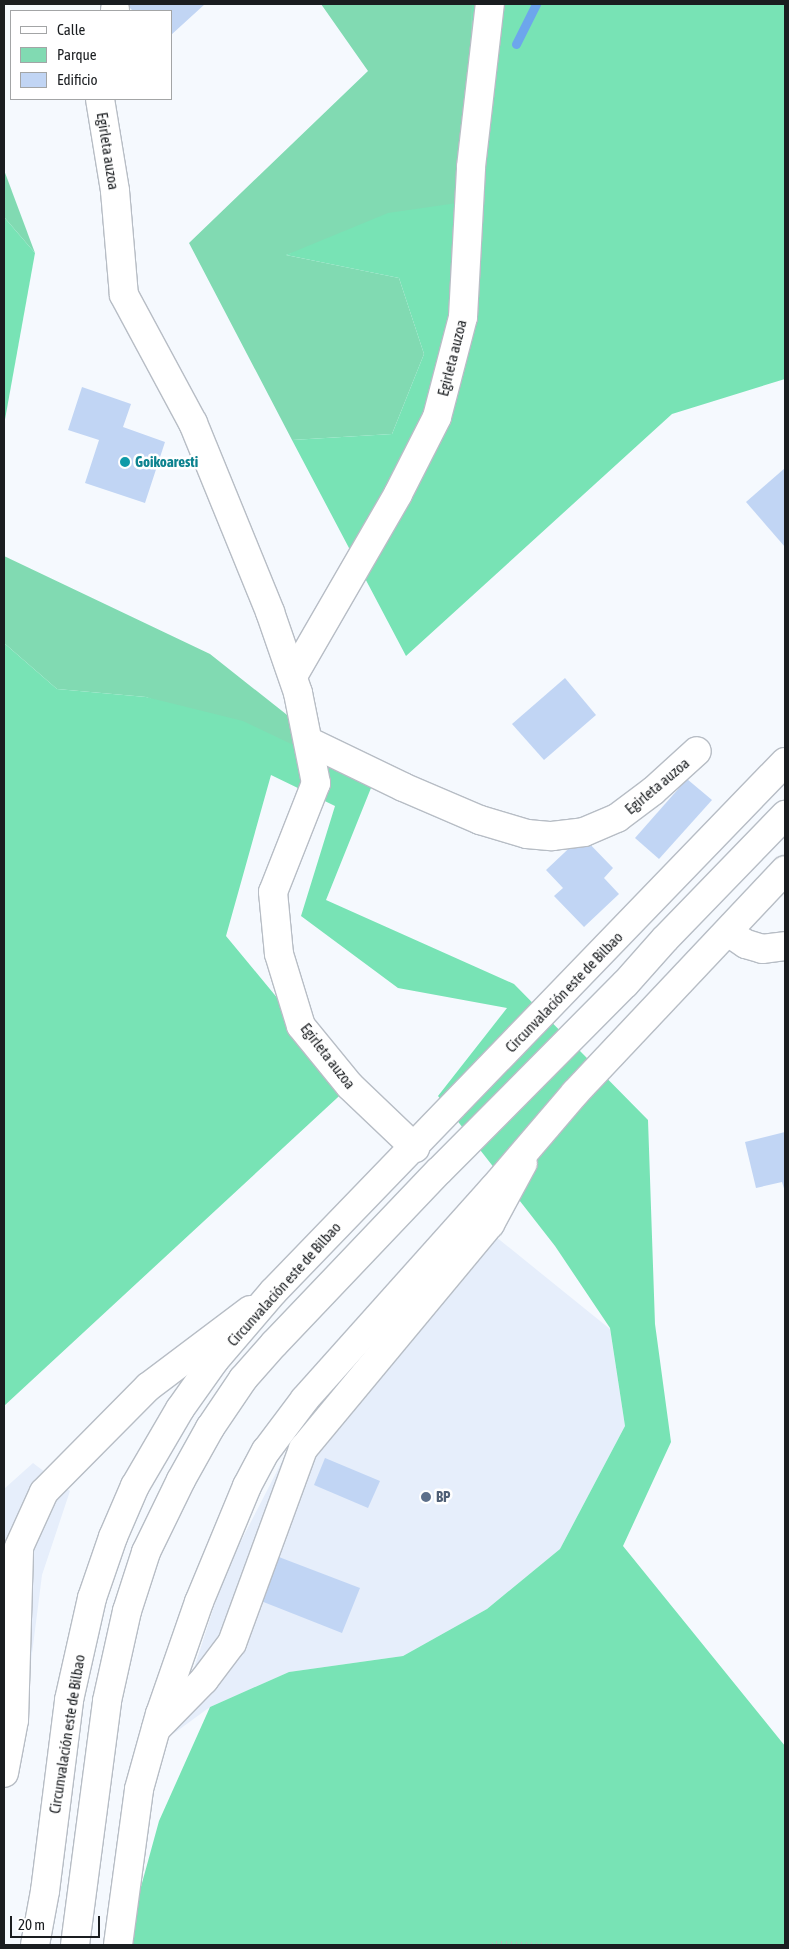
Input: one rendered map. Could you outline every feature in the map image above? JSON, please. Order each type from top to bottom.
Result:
[{"type":"main road","name":"Egirleta auzoa","points":[[293,676],[375,535],[437,417],[463,317],[471,167],[490,4]]},
{"type":"main road","name":"Egirleta auzoa","points":[[100,100],[115,191],[124,295],[193,423],[270,612],[298,692],[316,783],[273,892],[279,954],[301,1026],[350,1086],[415,1148]]},
{"type":"main road","name":"Egirleta auzoa","points":[[308,741],[403,787],[480,820],[526,834],[552,836],[584,832],[618,818],[654,791],[697,751]]},
{"type":"main road","name":"Circunvalación este de Bilbao","points":[[35,1945],[45,1891],[69,1700],[92,1598],[135,1486],[180,1409],[214,1361],[273,1292],[415,1148],[785,762]]},
{"type":"main road","points":[[75,1945],[106,1701],[127,1611],[146,1552],[181,1480],[210,1428],[243,1379],[274,1344],[452,1157],[625,984],[665,939],[785,815]]},
{"type":"main road","points":[[118,1945],[139,1789],[156,1729],[199,1602],[247,1486],[266,1451],[305,1398],[575,1093],[785,870]]},
{"type":"main road","points":[[728,932],[746,944],[762,949],[785,946]]},
{"type":"main road","points":[[156,1729],[204,1680],[232,1643],[303,1449],[490,1224],[537,1138]]},
{"type":"main road","points":[[4,1773],[14,1720],[19,1547],[44,1492],[148,1387],[273,1292]]},
{"type":"path","points":[[487,1945],[496,1942],[583,1945]]},
{"type":"shaded area","name":"BP","points":[[480,1224],[610,1329],[625,1426],[560,1549],[487,1609],[403,1656],[289,1672],[210,1707],[173,1734],[225,1572],[290,1446]]},
{"type":"shaded area","points":[[33,1463],[70,1491],[42,1575],[19,1756],[4,1758],[4,1489]]},
{"type":"green space","points":[[321,4],[472,4],[471,201],[286,255],[399,278],[424,354],[392,434],[292,440],[189,243],[368,71]]},
{"type":"green space","points":[[472,4],[785,4],[785,379],[672,414],[406,656],[292,440],[392,434],[424,354],[399,278],[286,255],[388,213],[471,201]]},
{"type":"green space","points":[[4,170],[35,253],[4,217]]},
{"type":"green space","points":[[4,217],[35,253],[4,425]]},
{"type":"green space","points":[[4,556],[210,654],[373,783],[146,697],[57,689],[4,643]]},
{"type":"green space","points":[[4,643],[57,689],[146,697],[243,721],[373,783],[326,900],[514,984],[648,1120],[655,1324],[671,1442],[623,1546],[785,1746],[785,1945],[125,1945],[159,1821],[210,1707],[289,1672],[403,1656],[487,1609],[560,1549],[625,1426],[610,1328],[555,1246],[438,1096],[507,1008],[398,988],[301,916],[335,806],[271,775],[226,936],[350,1086],[4,1406]]},
{"type":"building","points":[[126,4],[205,4],[172,34],[172,10],[132,10]]},
{"type":"building","name":"Goikoaresti","points":[[82,387],[131,404],[123,427],[165,442],[145,503],[85,483],[99,440],[68,430]]},
{"type":"building","points":[[785,468],[785,547],[746,502]]},
{"type":"building","points":[[565,678],[596,715],[544,760],[512,724]]},
{"type":"building","points":[[687,779],[712,800],[659,859],[635,838]]},
{"type":"building","points":[[582,836],[613,868],[604,878],[619,894],[584,927],[554,896],[563,888],[546,870]]},
{"type":"building","points":[[785,1132],[785,1192],[782,1182],[756,1188],[745,1142]]},
{"type":"building","points":[[325,1458],[380,1481],[368,1508],[314,1485]]},
{"type":"building","points":[[253,1547],[360,1588],[342,1633],[236,1591]]},
{"type":"waterway","points":[[516,44],[536,4]]},
{"type":"place","name":"Goikoaresti","points":[[125,462]]},
{"type":"place","name":"BP","points":[[426,1497]]}]
